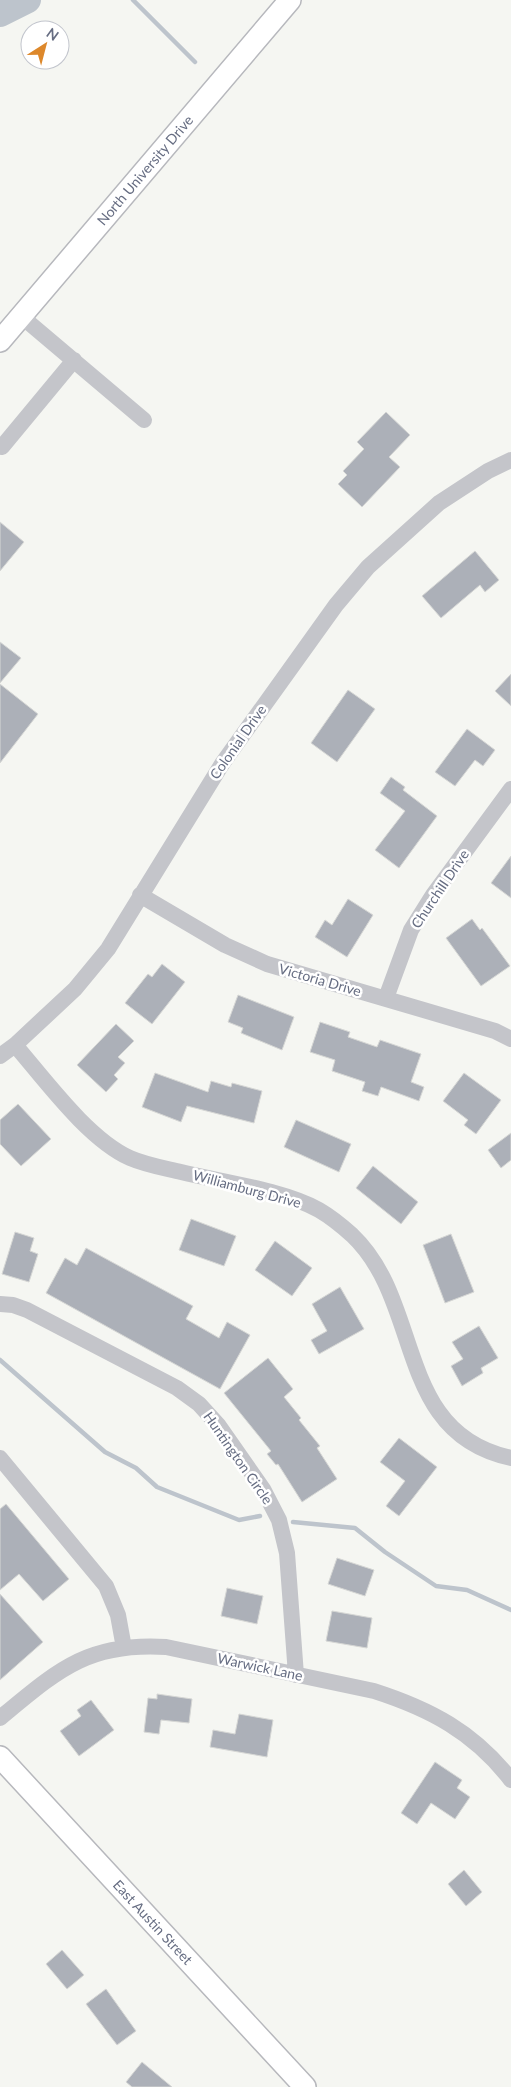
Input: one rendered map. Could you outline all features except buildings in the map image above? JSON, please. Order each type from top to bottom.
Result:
[{"type":"main road","name":"North University Drive","points":[[0,341],[290,0]]},
{"type":"main road","name":"East Austin Street","points":[[0,1757],[305,2087]]},
{"type":"street","points":[[21,316],[144,420]]},
{"type":"street","points":[[2,447],[74,360]]},
{"type":"street","name":"Colonial Drive","points":[[0,1056],[15,1046],[94,968],[108,949],[222,764],[336,605],[368,567],[439,503],[488,470],[511,460]]},
{"type":"street","name":"Churchill Drive","points":[[386,998],[411,930],[433,895],[511,789]]},
{"type":"street","name":"Victoria Drive","points":[[140,895],[225,945],[260,961],[295,973],[495,1031],[511,1039]]},
{"type":"street","name":"Williamburg Drive","points":[[15,1046],[91,1131],[116,1150],[148,1164],[280,1195],[318,1210],[335,1221],[353,1236],[382,1274],[391,1293],[421,1381],[432,1403],[442,1417],[464,1438],[494,1454],[511,1458]]},
{"type":"street","name":"Huntington Circle","points":[[0,1304],[13,1305],[26,1310],[177,1388],[200,1404],[219,1426],[272,1504],[284,1536],[289,1570],[296,1675]]},
{"type":"street","points":[[0,1458],[106,1586],[118,1616],[124,1648]]},
{"type":"street","name":"Warwick Lane","points":[[0,1718],[60,1670],[89,1656],[136,1646],[166,1647],[374,1691],[420,1708],[440,1717],[474,1741],[490,1755],[511,1780]]},
{"type":"waterway","points":[[0,14],[28,0]]},
{"type":"waterway","points":[[133,0],[195,62]]},
{"type":"waterway","points":[[0,1360],[105,1452],[136,1468],[157,1487],[239,1520],[260,1516]]},
{"type":"waterway","points":[[293,1522],[355,1528],[385,1552],[436,1586],[467,1590],[511,1610]]}]
